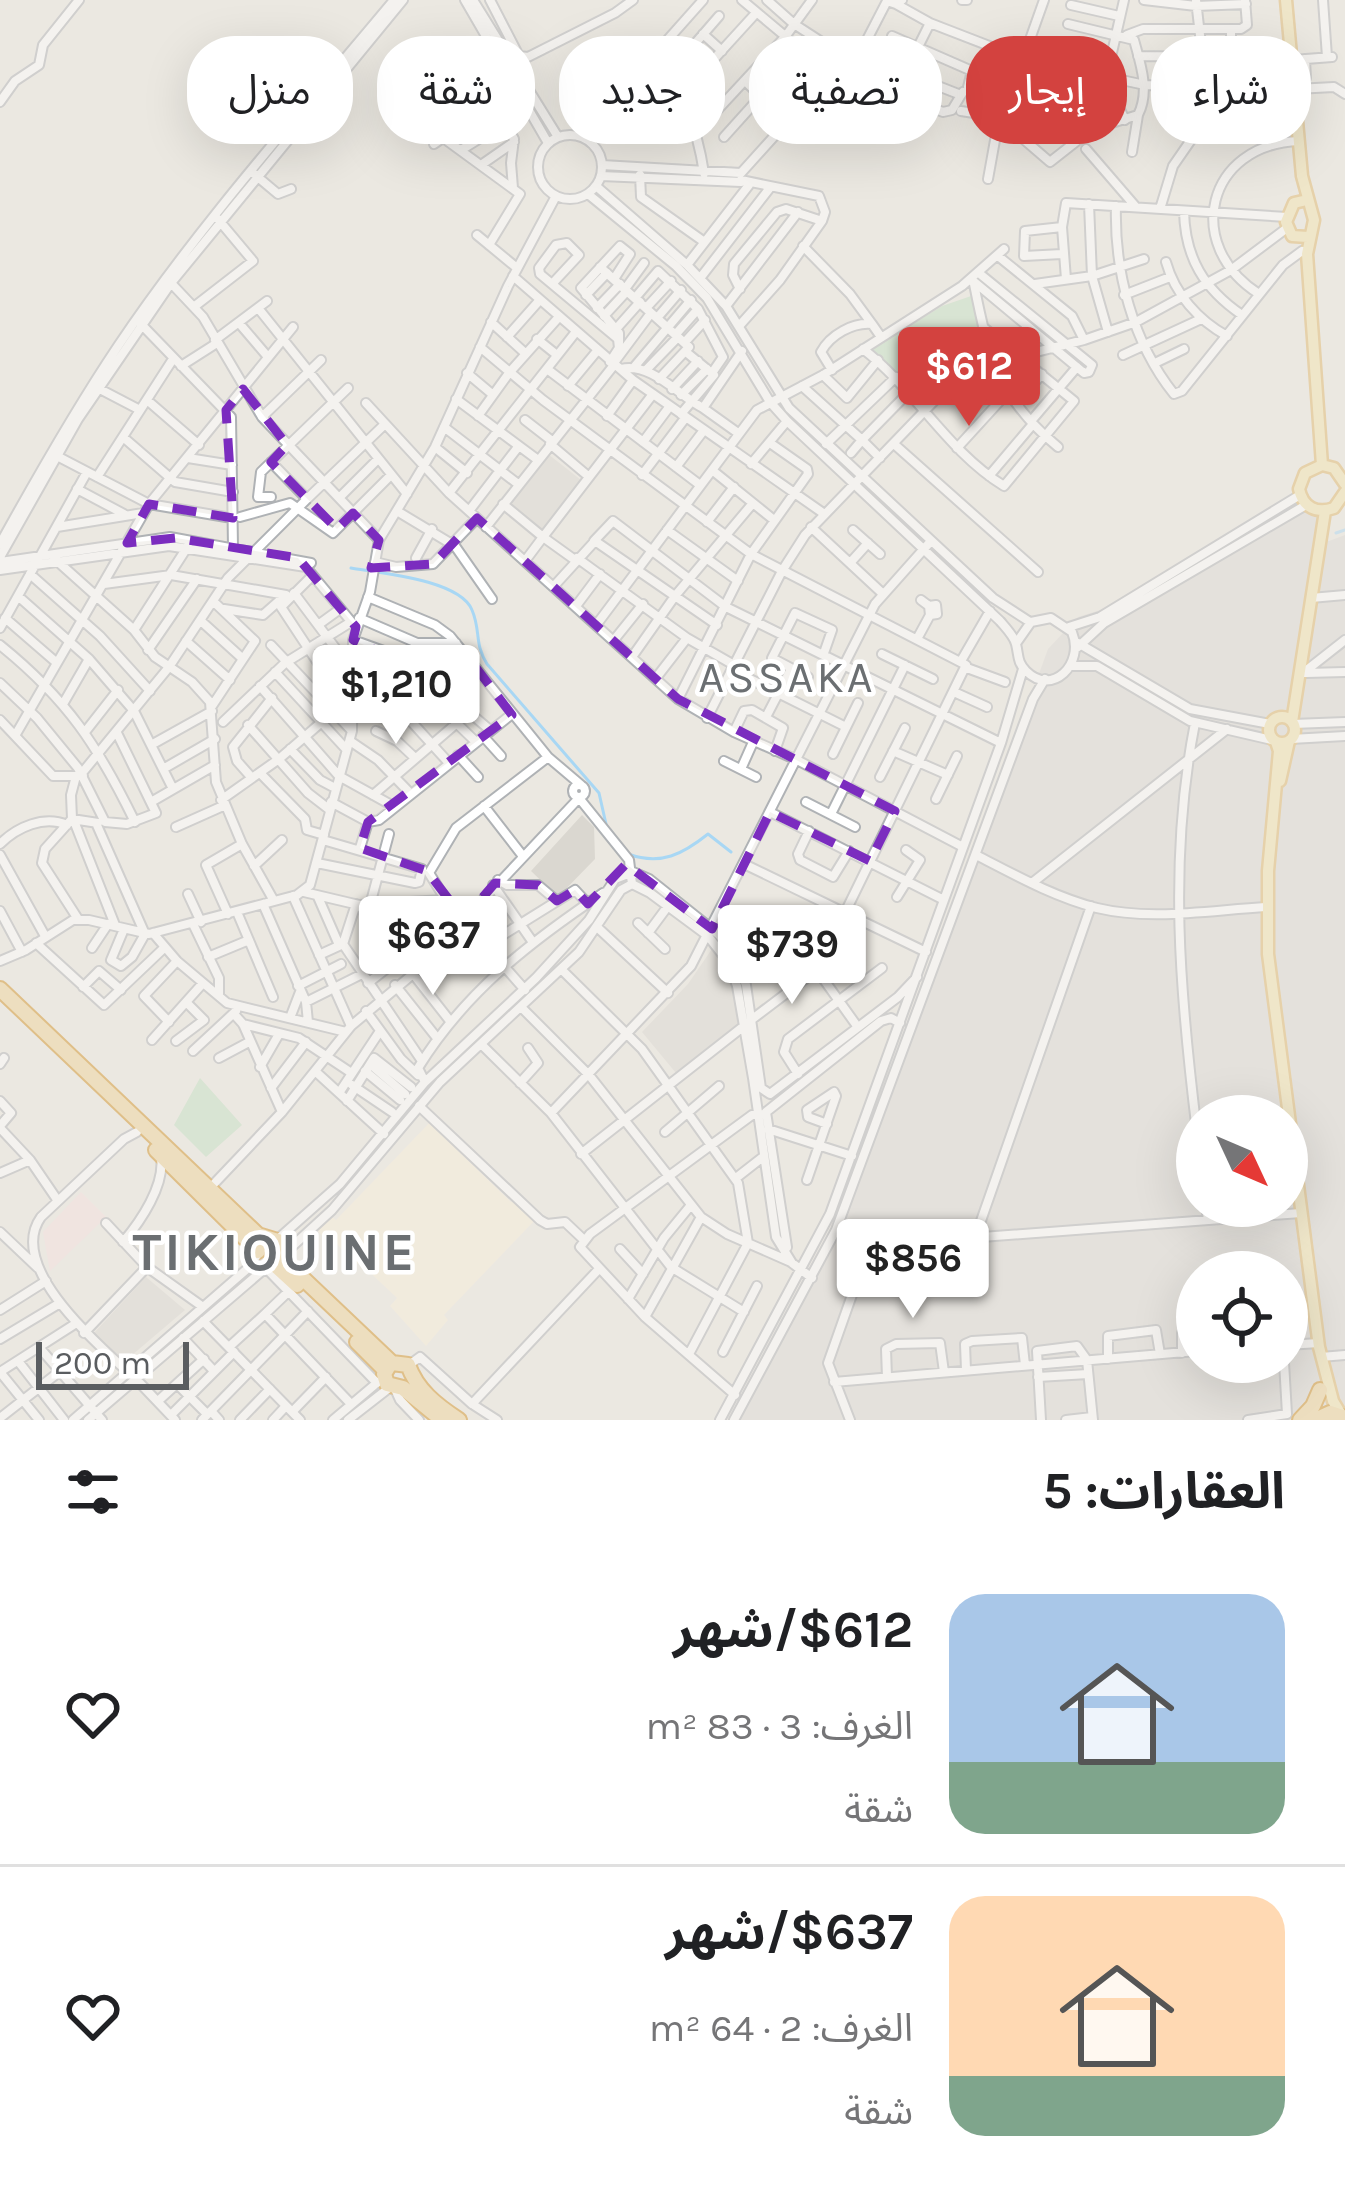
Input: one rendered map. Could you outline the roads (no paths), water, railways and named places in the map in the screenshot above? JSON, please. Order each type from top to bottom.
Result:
[{"type":"highway","points":[[0,989],[210,1188],[270,1255]]},
{"type":"highway","points":[[0,1002],[129,1131],[158,1151],[442,1420]]},
{"type":"highway","points":[[394,1378],[459,1420]]},
{"type":"highway","points":[[1300,1420],[1320,1390]]},
{"type":"highway","points":[[1315,1419],[1330,1413],[1343,1416]]},
{"type":"main road","points":[[1286,0],[1294,36]]},
{"type":"main road","points":[[1299,144],[1300,202],[1287,222],[1304,247]]},
{"type":"main road","points":[[1300,202],[1314,220],[1304,247],[1322,465]]},
{"type":"main road","points":[[1286,1095],[1266,907],[1284,722],[1303,673],[1311,598],[1344,480],[1322,465]]},
{"type":"main road","points":[[1322,465],[1302,478],[1303,500],[1335,508]]},
{"type":"main road","points":[[1282,740],[1284,722]]},
{"type":"main road","points":[[1303,1227],[1322,1360],[1333,1401],[1343,1416]]},
{"type":"main road","points":[[1315,1419],[1322,1360]]},
{"type":"street","points":[[0,103],[15,81],[39,65],[41,48],[79,0]]},
{"type":"street","points":[[353,54],[398,0]]},
{"type":"street","points":[[469,0],[489,36]]},
{"type":"street","points":[[469,0],[558,137],[540,155],[539,174],[545,187],[569,200],[588,194],[600,176]]},
{"type":"street","points":[[490,0],[523,57],[534,56],[633,0]]},
{"type":"street","points":[[604,0],[615,13]]},
{"type":"street","points":[[672,36],[703,0]]},
{"type":"street","points":[[742,0],[784,36]]},
{"type":"street","points":[[767,0],[813,36]]},
{"type":"street","points":[[786,36],[812,0]]},
{"type":"street","points":[[1031,36],[1044,0]]},
{"type":"street","points":[[1120,35],[1124,0]]},
{"type":"street","points":[[1120,35],[1143,29],[1236,30],[1247,25],[1245,2],[1144,0]]},
{"type":"street","points":[[1311,59],[1329,57],[1323,0]]},
{"type":"street","points":[[869,36],[893,1],[929,23],[966,37]]},
{"type":"street","points":[[1196,3],[1199,36]]},
{"type":"street","points":[[1071,4],[1119,16]]},
{"type":"street","points":[[725,48],[756,13]]},
{"type":"street","points":[[703,34],[719,16]]},
{"type":"street","points":[[923,36],[929,23]]},
{"type":"street","points":[[1068,24],[1134,40],[1144,86],[1132,152]]},
{"type":"street","points":[[1235,36],[1236,30]]},
{"type":"street","points":[[1138,56],[1151,57]]},
{"type":"street","points":[[942,59],[973,74],[947,112],[942,110]]},
{"type":"street","points":[[725,103],[749,79]]},
{"type":"street","points":[[746,82],[749,85]]},
{"type":"street","points":[[1127,83],[1151,86]]},
{"type":"street","points":[[942,84],[964,91]]},
{"type":"street","points":[[1311,89],[1334,87],[1345,94]]},
{"type":"street","points":[[725,136],[749,110]]},
{"type":"street","points":[[961,111],[966,112]]},
{"type":"street","points":[[1127,119],[1138,115]]},
{"type":"street","points":[[535,119],[548,144]]},
{"type":"street","points":[[0,544],[139,322],[279,144]]},
{"type":"street","points":[[447,144],[520,196],[488,244]]},
{"type":"street","points":[[461,150],[471,144]]},
{"type":"street","points":[[481,165],[511,144]]},
{"type":"street","points":[[513,188],[514,144]]},
{"type":"street","points":[[592,144],[600,176],[740,325],[775,400],[826,444],[856,481],[1017,642]]},
{"type":"street","points":[[699,144],[704,176]]},
{"type":"street","points":[[687,265],[773,144]]},
{"type":"street","points":[[988,178],[994,144]]},
{"type":"street","points":[[1029,144],[1050,162],[1074,144]]},
{"type":"street","points":[[1160,209],[1173,166],[1188,144]]},
{"type":"street","points":[[1259,294],[1231,270],[1214,235],[1214,212],[1220,185],[1246,154],[1273,144]]},
{"type":"street","points":[[1086,149],[1137,208]]},
{"type":"street","points":[[600,176],[640,172],[704,176],[819,196],[825,212],[822,221],[781,280],[740,325]]},
{"type":"street","points":[[640,172],[641,197],[703,242]]},
{"type":"street","points":[[254,174],[278,194],[291,189]]},
{"type":"street","points":[[700,278],[770,188]]},
{"type":"street","points":[[588,194],[696,286],[787,421],[1007,610],[1031,622],[1051,618],[1069,627],[1078,645],[1190,710],[1284,722],[1345,722]]},
{"type":"street","points":[[2,959],[77,920],[149,933],[293,896],[313,881],[350,741],[352,640],[373,580],[380,540],[434,447],[515,272],[556,196]]},
{"type":"street","points":[[1066,279],[1061,227],[1066,203],[1214,212],[1287,222]]},
{"type":"street","points":[[1089,204],[1092,275],[1108,332]]},
{"type":"street","points":[[1116,206],[1118,269],[1124,295],[1170,391],[1179,394],[1283,265],[1304,247]]},
{"type":"street","points":[[1184,211],[1188,248],[1206,285],[1243,315]]},
{"type":"street","points":[[740,289],[734,265],[778,212],[798,212],[822,221]]},
{"type":"street","points":[[726,306],[798,212]]},
{"type":"street","points":[[195,307],[253,262],[217,219]]},
{"type":"street","points":[[707,718],[782,571],[811,527],[946,390],[992,363],[1136,322],[1231,270],[1287,222]]},
{"type":"street","points":[[1024,256],[1024,231],[1061,227]]},
{"type":"street","points":[[477,235],[538,302],[614,365],[823,513]]},
{"type":"street","points":[[552,284],[579,255],[570,244],[557,244],[539,268],[540,274],[620,343]]},
{"type":"street","points":[[803,246],[881,337]]},
{"type":"street","points":[[596,624],[757,410],[975,279],[1001,253],[1077,321],[1084,340]]},
{"type":"street","points":[[1012,266],[1024,256],[1063,254]]},
{"type":"street","points":[[1034,284],[1092,275],[1144,259]]},
{"type":"street","points":[[616,329],[644,262]]},
{"type":"street","points":[[1166,262],[1170,277],[1201,319],[1227,336]]},
{"type":"street","points":[[604,316],[656,271],[698,309],[723,358],[686,398],[684,416],[642,476]]},
{"type":"street","points":[[1124,295],[1170,277]]},
{"type":"street","points":[[975,279],[992,363],[1032,422],[1058,447]]},
{"type":"street","points":[[975,279],[1092,366],[1087,374],[1054,348],[975,279]]},
{"type":"street","points":[[597,308],[671,280]]},
{"type":"street","points":[[168,281],[195,307],[262,417],[380,540]]},
{"type":"street","points":[[487,527],[614,365],[620,343],[616,329],[586,295],[681,290]]},
{"type":"street","points":[[629,293],[710,371]]},
{"type":"street","points":[[614,365],[629,293]]},
{"type":"street","points":[[646,370],[679,338],[691,300]]},
{"type":"street","points":[[97,477],[177,363],[216,342],[267,301]]},
{"type":"street","points":[[507,337],[538,302]]},
{"type":"street","points":[[258,308],[407,495]]},
{"type":"street","points":[[659,379],[698,309]]},
{"type":"street","points":[[478,416],[525,352],[558,318]]},
{"type":"street","points":[[1123,356],[1201,319]]},
{"type":"street","points":[[635,366],[704,320]]},
{"type":"street","points":[[139,322],[232,419],[233,551]]},
{"type":"street","points":[[239,322],[268,357]]},
{"type":"street","points":[[491,322],[525,352]]},
{"type":"street","points":[[847,398],[827,372],[821,352],[826,343],[859,324],[872,324]]},
{"type":"street","points":[[863,349],[896,377],[957,448],[1005,485],[1074,404],[983,326]]},
{"type":"street","points":[[16,734],[147,509],[292,327]]},
{"type":"street","points":[[449,494],[575,333]]},
{"type":"street","points":[[537,338],[557,355]]},
{"type":"street","points":[[480,347],[642,476],[752,554],[1005,682]]},
{"type":"street","points":[[1155,363],[1184,350]]},
{"type":"street","points":[[568,386],[597,351]]},
{"type":"street","points":[[703,408],[742,351]]},
{"type":"street","points":[[832,415],[878,360]]},
{"type":"street","points":[[262,417],[321,361]]},
{"type":"street","points":[[672,389],[698,361]]},
{"type":"street","points":[[614,365],[646,370],[738,434]]},
{"type":"street","points":[[989,476],[1077,367]]},
{"type":"street","points":[[547,369],[700,485]]},
{"type":"street","points":[[467,373],[492,394]]},
{"type":"street","points":[[1017,402],[1042,374]]},
{"type":"street","points":[[826,444],[896,377]]},
{"type":"street","points":[[607,416],[633,380]]},
{"type":"street","points":[[95,386],[140,410]]},
{"type":"street","points":[[802,386],[880,458]]},
{"type":"street","points":[[271,496],[259,498],[258,479],[348,388]]},
{"type":"street","points":[[957,448],[1009,391]]},
{"type":"street","points":[[850,453],[908,392]]},
{"type":"street","points":[[525,561],[653,394]]},
{"type":"street","points":[[456,399],[538,460]]},
{"type":"street","points":[[147,400],[199,445]]},
{"type":"street","points":[[366,403],[449,494],[678,699],[963,847]]},
{"type":"street","points":[[643,442],[670,406]]},
{"type":"street","points":[[525,420],[588,476]]},
{"type":"street","points":[[751,464],[787,421]]},
{"type":"street","points":[[149,933],[132,957],[117,965],[111,954],[116,927],[71,822],[71,794],[80,775],[169,667],[224,584],[384,425]]},
{"type":"street","points":[[443,427],[518,484]]},
{"type":"street","points":[[676,467],[704,430]]},
{"type":"street","points":[[123,437],[171,480],[232,492]]},
{"type":"street","points":[[678,699],[752,554],[808,471],[770,443]]},
{"type":"street","points":[[894,443],[1038,572]]},
{"type":"street","points":[[434,447],[466,473]]},
{"type":"street","points":[[375,563],[426,566],[437,562],[454,546],[518,447]]},
{"type":"street","points":[[54,454],[147,509]]},
{"type":"street","points":[[54,454],[0,563],[189,544]]},
{"type":"street","points":[[188,458],[244,475]]},
{"type":"street","points":[[339,498],[378,459]]},
{"type":"street","points":[[271,462],[307,499]]},
{"type":"street","points":[[712,470],[775,520]]},
{"type":"street","points":[[0,628],[43,562],[56,527],[87,472]]},
{"type":"street","points":[[56,527],[147,509],[236,518],[287,503],[330,534],[391,475]]},
{"type":"street","points":[[707,522],[734,487]]},
{"type":"street","points":[[77,489],[127,516]]},
{"type":"street","points":[[1069,627],[1100,617],[1303,500]]},
{"type":"street","points":[[1031,622],[1017,642],[1023,668],[1033,677],[1060,676],[1071,666],[1078,645],[1104,623],[1303,500]]},
{"type":"street","points":[[632,657],[753,502]]},
{"type":"street","points":[[503,504],[705,650],[846,727]]},
{"type":"street","points":[[397,511],[454,546],[492,598]]},
{"type":"street","points":[[554,586],[613,521],[726,607],[1001,743]]},
{"type":"street","points":[[811,527],[883,593]]},
{"type":"street","points":[[416,557],[432,529]]},
{"type":"street","points":[[667,530],[739,581]]},
{"type":"street","points":[[853,530],[880,554]]},
{"type":"street","points":[[43,562],[164,537],[308,560],[310,571],[356,623],[417,643],[457,643]]},
{"type":"street","points":[[594,541],[717,626]]},
{"type":"street","points":[[551,1113],[691,966],[870,614],[931,541]]},
{"type":"street","points":[[850,563],[868,543]]},
{"type":"street","points":[[134,630],[189,544]]},
{"type":"street","points":[[43,562],[97,596],[148,650],[198,687],[212,709],[215,782],[254,866],[306,1002],[308,1022]]},
{"type":"street","points":[[43,562],[83,619],[150,691]]},
{"type":"street","points":[[310,571],[281,607],[343,701]]},
{"type":"street","points":[[576,606],[600,574]]},
{"type":"street","points":[[103,584],[171,575],[290,594],[352,665],[450,696],[471,710],[483,736],[502,756]]},
{"type":"street","points":[[148,650],[197,579]]},
{"type":"street","points":[[222,609],[265,615],[290,594]]},
{"type":"street","points":[[18,596],[118,690],[134,711],[173,790]]},
{"type":"street","points":[[1311,598],[1345,596]]},
{"type":"street","points":[[74,1420],[94,1415],[248,1269],[332,1210],[449,1073],[561,969],[629,885],[629,860],[457,643],[435,625],[368,597]]},
{"type":"street","points":[[152,746],[212,709],[255,638],[214,601]]},
{"type":"street","points":[[614,640],[643,604]]},
{"type":"street","points":[[318,625],[340,609]]},
{"type":"street","points":[[917,639],[929,609],[946,621]]},
{"type":"street","points":[[581,1154],[817,970],[990,611]]},
{"type":"street","points":[[808,677],[772,658],[794,614],[832,630],[824,653]]},
{"type":"street","points":[[5,618],[57,663]]},
{"type":"street","points":[[200,621],[243,659]]},
{"type":"street","points":[[223,722],[285,663],[356,623]]},
{"type":"street","points":[[656,678],[687,638]]},
{"type":"street","points":[[352,640],[404,658],[458,688]]},
{"type":"street","points":[[187,641],[230,680]]},
{"type":"street","points":[[1303,673],[1345,643]]},
{"type":"street","points":[[0,645],[85,732],[135,822]]},
{"type":"street","points":[[271,645],[331,711],[350,741]]},
{"type":"street","points":[[882,654],[933,679]]},
{"type":"street","points":[[62,704],[89,659]]},
{"type":"street","points":[[831,814],[905,665]]},
{"type":"street","points":[[1071,666],[1097,667],[1195,723],[1282,740],[1345,736]]},
{"type":"street","points":[[720,1420],[802,1272],[852,1156],[1021,687],[1023,668]]},
{"type":"street","points":[[450,696],[477,669]]},
{"type":"street","points":[[766,717],[791,669]]},
{"type":"street","points":[[275,672],[321,722],[371,754],[410,793]]},
{"type":"street","points":[[1303,673],[1345,672]]},
{"type":"street","points":[[734,1420],[836,1230],[1033,699],[1045,679]]},
{"type":"street","points":[[0,683],[30,710],[80,775],[149,933],[236,1010],[282,1112]]},
{"type":"street","points":[[260,686],[339,776],[393,806]]},
{"type":"street","points":[[85,732],[118,690]]},
{"type":"street","points":[[954,692],[987,707]]},
{"type":"street","points":[[176,827],[222,803],[353,695]]},
{"type":"street","points":[[353,695],[409,719],[448,762]]},
{"type":"street","points":[[272,698],[232,747],[237,761],[305,818],[307,830],[425,871],[525,990]]},
{"type":"street","points":[[833,754],[858,703]]},
{"type":"street","points":[[734,732],[746,710],[766,717],[784,729],[775,751]]},
{"type":"street","points":[[447,714],[483,736]]},
{"type":"street","points":[[248,725],[308,793],[368,822],[379,820],[512,714]]},
{"type":"street","points":[[0,720],[51,775],[80,775]]},
{"type":"street","points":[[373,795],[458,723]]},
{"type":"street","points":[[1193,1095],[1179,980],[1177,913],[1187,763],[1195,723]]},
{"type":"street","points":[[880,777],[905,728]]},
{"type":"street","points":[[1031,884],[1226,729]]},
{"type":"street","points":[[376,731],[397,741],[415,758]]},
{"type":"street","points":[[0,844],[43,820],[135,822],[156,815],[117,733]]},
{"type":"street","points":[[163,769],[214,740]]},
{"type":"street","points":[[741,769],[754,740]]},
{"type":"street","points":[[290,749],[320,780],[335,788]]},
{"type":"street","points":[[893,751],[947,776]]},
{"type":"street","points":[[458,754],[478,777]]},
{"type":"street","points":[[936,799],[957,756]]},
{"type":"street","points":[[317,863],[417,883],[456,828],[548,757]]},
{"type":"street","points":[[724,760],[756,777]]},
{"type":"street","points":[[151,802],[217,764]]},
{"type":"street","points":[[210,1188],[282,1112],[348,1029],[467,923],[496,882],[578,792]]},
{"type":"street","points":[[806,802],[855,827]]},
{"type":"street","points":[[484,806],[522,854]]},
{"type":"street","points":[[770,812],[944,900]]},
{"type":"street","points":[[71,822],[45,849],[42,863],[77,920]]},
{"type":"street","points":[[360,848],[368,822]]},
{"type":"street","points":[[809,830],[798,854],[800,860],[833,877],[849,851]]},
{"type":"street","points":[[319,955],[341,944],[378,875],[389,834]]},
{"type":"street","points":[[254,866],[282,840]]},
{"type":"street","points":[[242,844],[206,865],[249,940],[272,997]]},
{"type":"street","points":[[897,897],[920,860],[907,850]]},
{"type":"street","points":[[0,855],[45,936]]},
{"type":"street","points":[[976,856],[1031,884],[1091,906],[1138,913],[1266,907]]},
{"type":"street","points":[[743,863],[926,952]]},
{"type":"street","points":[[422,1078],[422,1061],[437,1038],[502,965],[629,873]]},
{"type":"street","points":[[629,873],[649,879],[738,961],[760,1114],[790,1258]]},
{"type":"street","points":[[496,882],[538,885],[557,902]]},
{"type":"street","points":[[496,882],[532,941]]},
{"type":"street","points":[[629,885],[710,933]]},
{"type":"street","points":[[485,946],[575,890],[588,904]]},
{"type":"street","points":[[270,1255],[384,1134],[422,1078],[525,990],[589,920],[607,891]]},
{"type":"street","points":[[304,892],[362,905],[448,902]]},
{"type":"street","points":[[188,894],[219,978],[219,996]]},
{"type":"street","points":[[293,896],[348,1029]]},
{"type":"street","points":[[317,896],[341,944],[422,1061]]},
{"type":"street","points":[[365,978],[448,902]]},
{"type":"street","points":[[394,903],[416,932]]},
{"type":"street","points":[[362,905],[450,1021]]},
{"type":"street","points":[[648,933],[668,906]]},
{"type":"street","points":[[975,1238],[1091,906]]},
{"type":"street","points":[[0,910],[22,952]]},
{"type":"street","points":[[638,923],[665,950]]},
{"type":"street","points":[[92,948],[116,927]]},
{"type":"street","points":[[597,927],[668,993]]},
{"type":"street","points":[[208,957],[249,940]]},
{"type":"street","points":[[36,943],[104,1005],[164,948]]},
{"type":"street","points":[[306,1002],[400,958]]},
{"type":"street","points":[[169,1022],[145,996],[176,961]]},
{"type":"street","points":[[290,1018],[299,989],[341,964]]},
{"type":"street","points":[[798,1074],[785,1055],[785,1044],[882,968]]},
{"type":"street","points":[[561,969],[627,1034],[669,1084],[736,1178],[748,1243],[689,1354]]},
{"type":"street","points":[[817,970],[857,1026]]},
{"type":"street","points":[[83,987],[99,971],[122,990]]},
{"type":"street","points":[[747,1023],[761,1089],[772,1094],[898,997],[916,977]]},
{"type":"street","points":[[152,1040],[203,983]]},
{"type":"street","points":[[395,985],[437,1038]]},
{"type":"street","points":[[176,1041],[205,1020],[187,1003]]},
{"type":"street","points":[[522,1008],[589,1075],[701,1217],[748,1243],[790,1258]]},
{"type":"street","points":[[236,1010],[348,1029]]},
{"type":"street","points":[[193,1051],[236,1010]]},
{"type":"street","points":[[366,1011],[401,1060],[422,1078]]},
{"type":"street","points":[[735,1395],[598,1270],[580,1250],[584,1240],[881,1021],[900,1022]]},
{"type":"street","points":[[243,1024],[306,1042],[392,1112]]},
{"type":"street","points":[[343,1097],[380,1031]]},
{"type":"street","points":[[260,1067],[279,1034]]},
{"type":"street","points":[[219,1058],[249,1042]]},
{"type":"street","points":[[271,1088],[306,1042]]},
{"type":"street","points":[[482,1046],[551,1113],[671,1268],[744,1312]]},
{"type":"street","points":[[520,1083],[538,1063],[528,1048]]},
{"type":"street","points":[[350,1080],[374,1058],[379,1059],[405,1094],[367,1067]]},
{"type":"street","points":[[315,1071],[384,1134]]},
{"type":"street","points":[[665,1131],[719,1086]]},
{"type":"street","points":[[807,1180],[836,1096],[834,1092],[807,1110],[808,1117],[826,1124]]},
{"type":"street","points":[[0,1101],[11,1114],[0,1127],[58,1201]]},
{"type":"street","points":[[419,1106],[540,1220],[565,1222],[584,1240]]},
{"type":"street","points":[[764,1130],[776,1237],[812,1278]]},
{"type":"street","points":[[764,1130],[852,1156]]},
{"type":"street","points":[[44,1276],[35,1227],[129,1131]]},
{"type":"street","points":[[123,1241],[140,1220],[160,1179],[163,1165],[158,1151]]},
{"type":"street","points":[[736,1178],[764,1157]]},
{"type":"street","points":[[0,1173],[30,1160]]},
{"type":"street","points":[[160,1179],[175,1169]]},
{"type":"street","points":[[628,1300],[691,1205]]},
{"type":"street","points":[[645,1317],[701,1217]]},
{"type":"street","points":[[836,1230],[890,1244],[1176,1222]]},
{"type":"street","points":[[106,1223],[148,1268],[192,1300],[231,1350],[293,1413]]},
{"type":"street","points":[[0,1232],[44,1276],[75,1324],[173,1418],[289,1291]]},
{"type":"street","points":[[850,1420],[829,1359],[871,1241]]},
{"type":"street","points":[[620,1249],[643,1274]]},
{"type":"street","points":[[270,1255],[289,1291],[394,1378],[400,1400],[419,1420]]},
{"type":"street","points":[[85,1333],[148,1268]]},
{"type":"street","points":[[472,1404],[598,1270]]},
{"type":"street","points":[[0,1310],[44,1276]]},
{"type":"street","points":[[723,1352],[758,1286]]},
{"type":"street","points":[[0,1339],[61,1303]]},
{"type":"street","points":[[206,1415],[308,1311]]},
{"type":"street","points":[[133,1376],[183,1339],[201,1313]]},
{"type":"street","points":[[265,1314],[351,1404]]},
{"type":"street","points":[[39,1420],[0,1372],[75,1324]]},
{"type":"street","points":[[1108,1359],[1108,1336],[1115,1332],[1156,1330],[1160,1354]]},
{"type":"street","points":[[966,1370],[965,1344],[972,1340],[1022,1338],[1025,1365]]},
{"type":"street","points":[[183,1339],[214,1370]]},
{"type":"street","points":[[886,1377],[886,1349],[896,1344],[940,1342],[944,1372]]},
{"type":"street","points":[[1308,1344],[1319,1343]]},
{"type":"street","points":[[1041,1420],[1037,1351],[1077,1346],[1088,1360],[1092,1419],[1066,1420]]},
{"type":"street","points":[[40,1347],[94,1415]]},
{"type":"street","points":[[834,1382],[1176,1353]]},
{"type":"street","points":[[1322,1360],[1345,1355]]},
{"type":"street","points":[[348,1420],[419,1357],[497,1420]]},
{"type":"street","points":[[158,1401],[204,1359]]},
{"type":"street","points":[[18,1361],[64,1420]]},
{"type":"street","points":[[0,1418],[59,1372]]},
{"type":"street","points":[[1038,1377],[1088,1374]]},
{"type":"street","points":[[273,1420],[293,1413],[326,1377]]},
{"type":"street","points":[[333,1420],[394,1378]]},
{"type":"street","points":[[1248,1420],[1287,1414],[1285,1383]]},
{"type":"street","points":[[177,1384],[206,1415],[219,1420]]},
{"type":"street","points":[[245,1418],[270,1389]]},
{"type":"waterway","points":[[1336,533],[1345,530]]},
{"type":"waterway","points":[[351,568],[436,585],[465,600],[475,617],[487,664],[599,793],[606,824]]},
{"type":"waterway","points":[[628,854],[651,859],[671,856],[708,834],[731,852]]},
{"type":"district","name":"ASSAKA","points":[[787,677]]},
{"type":"district","name":"TIKIOUINE","points":[[275,1252]]}]
